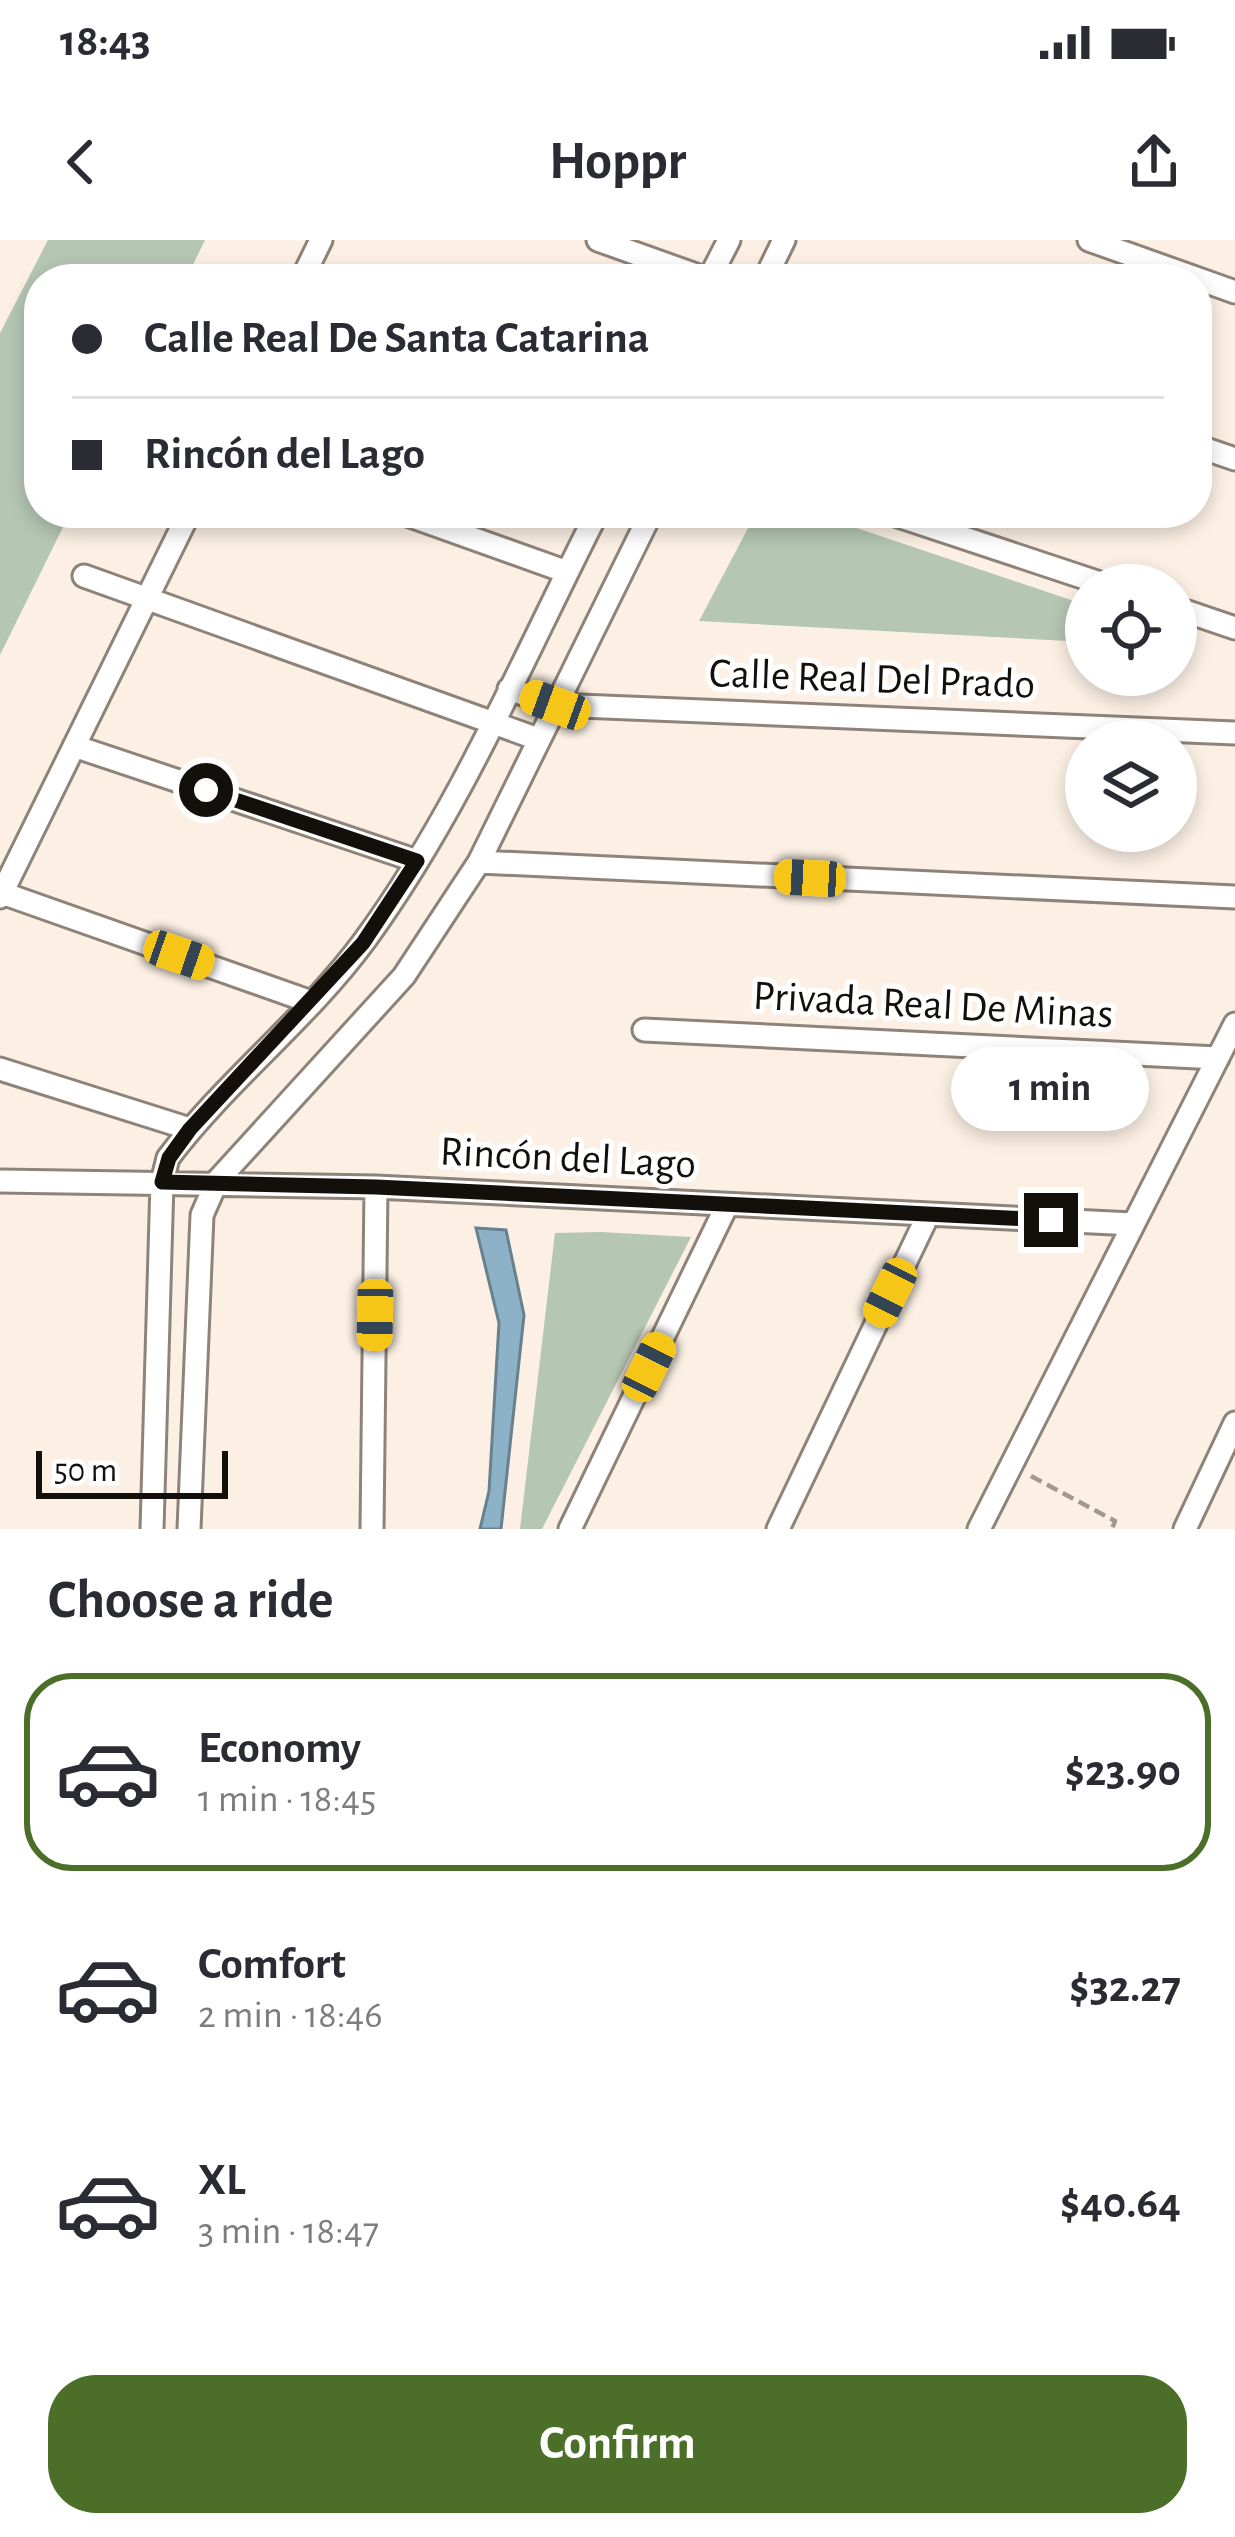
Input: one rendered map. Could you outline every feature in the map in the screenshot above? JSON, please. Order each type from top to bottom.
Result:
[{"type":"street","points":[[598,240],[666,264]]},
{"type":"street","points":[[1089,240],[1156,264]]},
{"type":"street","points":[[182,528],[1,895],[311,1001]]},
{"type":"street","points":[[444,528],[567,572]]},
{"type":"street","points":[[152,1529],[162,1182],[169,1158],[190,1129],[363,943],[417,861],[589,528]]},
{"type":"street","points":[[189,1529],[202,1215],[217,1181],[404,976],[479,862],[644,528]]},
{"type":"street","points":[[934,528],[1065,571]]},
{"type":"street","points":[[84,576],[538,739]]},
{"type":"street","points":[[1197,615],[1235,628]]},
{"type":"street","name":"Calle Real Del Prado","points":[[509,689],[555,705],[1235,733]]},
{"type":"street","points":[[74,746],[417,861]]},
{"type":"street","points":[[479,862],[1235,897]]},
{"type":"street","points":[[979,1529],[1235,1024]]},
{"type":"street","name":"Privada Real De Minas","points":[[644,1030],[1218,1058]]},
{"type":"street","points":[[0,1069],[190,1129]]},
{"type":"street","name":"Rincón del Lago","points":[[0,1181],[376,1187],[1133,1224]]},
{"type":"street","points":[[371,1529],[376,1187]]},
{"type":"street","points":[[570,1529],[727,1204]]},
{"type":"street","points":[[778,1529],[928,1215]]},
{"type":"street","points":[[1185,1529],[1235,1424]]},
{"type":"path","points":[[1010,1465],[1115,1521],[1112,1529]]},
{"type":"green space","points":[[48,240],[205,240],[193,264],[36,264]]},
{"type":"green space","points":[[24,286],[24,528],[63,528],[0,655],[0,333]]},
{"type":"green space","points":[[748,528],[857,528],[1065,598],[1065,641],[699,621]]},
{"type":"green space","points":[[555,1233],[691,1237],[542,1529],[520,1529]]},
{"type":"water","points":[[476,1228],[506,1230],[524,1315],[501,1529],[480,1529],[489,1491],[499,1323]]},
{"type":"route","points":[[206,790],[417,861],[363,943],[190,1129],[169,1158],[162,1182],[376,1187],[1051,1220]]}]
